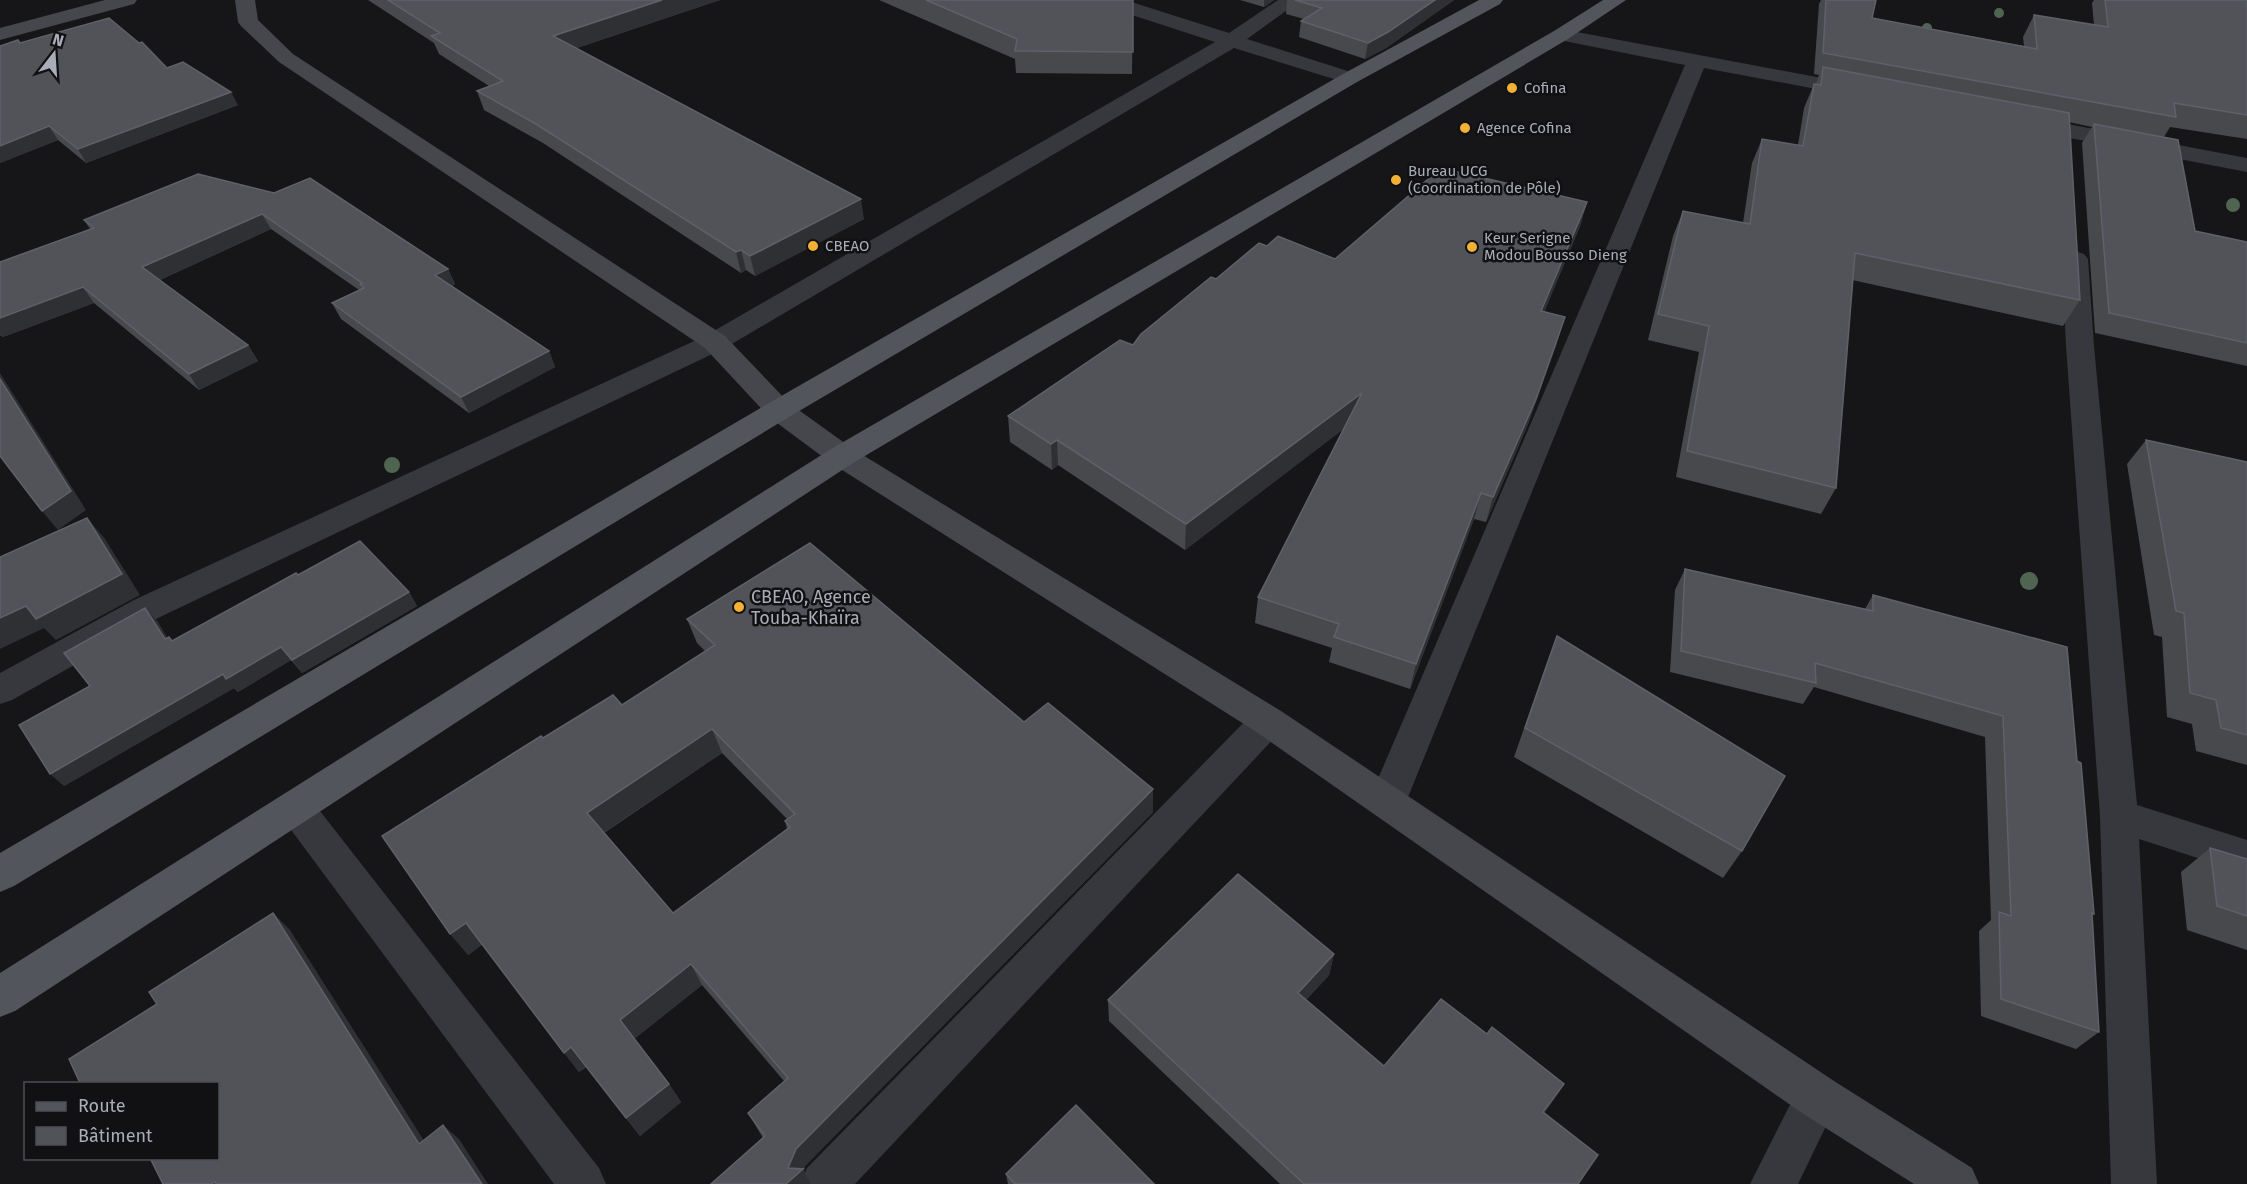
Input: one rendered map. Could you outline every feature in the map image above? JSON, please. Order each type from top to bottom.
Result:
[{"type":"main road","points":[[0,874],[779,410],[1350,78],[1493,0]]},
{"type":"main road","points":[[0,997],[842,456],[1561,35],[1616,0]]},
{"type":"street","points":[[0,34],[127,0]]},
{"type":"street","points":[[245,0],[248,22],[286,58],[715,342],[779,410],[842,456],[1268,721],[1818,1097],[1956,1184]]},
{"type":"street","points":[[1105,0],[1229,42],[1350,78]]},
{"type":"street","points":[[0,690],[146,609],[715,342],[1229,42],[1291,0]]},
{"type":"street","points":[[1561,35],[1884,96]]},
{"type":"street","points":[[1387,802],[1697,61]]},
{"type":"street","points":[[1999,118],[2247,165]]},
{"type":"street","points":[[2068,132],[2070,167]]},
{"type":"street","points":[[2073,227],[2081,358],[2119,816],[2134,1184]]},
{"type":"street","points":[[823,1184],[1268,721]]},
{"type":"street","points":[[296,808],[583,1184]]},
{"type":"street","points":[[2119,816],[2247,857]]},
{"type":"street","points":[[1773,1184],[1818,1097]]},
{"type":"building","points":[[388,0],[662,0],[553,36],[861,199],[750,256],[741,250],[736,252],[536,124],[477,91],[503,81],[431,36],[440,33]]},
{"type":"building","points":[[926,0],[1133,0],[1133,52],[1015,51],[1017,39]]},
{"type":"building","points":[[1295,0],[1435,0],[1368,43],[1301,21],[1322,8]]},
{"type":"building","points":[[1826,0],[1876,0],[1872,18],[2037,49],[2034,15],[2108,27],[2105,0],[2247,0],[2247,115],[2174,103],[2176,117],[1823,53]]},
{"type":"building","points":[[109,18],[139,43],[142,42],[167,68],[183,62],[231,92],[78,149],[49,126],[0,146],[0,46],[18,40],[20,43]]},
{"type":"building","points":[[1823,67],[2069,113],[2080,300],[1855,253],[1836,488],[1687,451],[1709,326],[1658,314],[1683,211],[1750,224],[1762,139],[1803,146],[1814,84],[1821,85]]},
{"type":"building","points":[[2094,124],[2178,140],[2195,231],[2247,242],[2247,343],[2109,313]]},
{"type":"building","points":[[1441,168],[1587,202],[1541,311],[1565,317],[1536,399],[1493,497],[1481,493],[1416,664],[1334,637],[1339,624],[1258,597],[1362,393],[1186,524],[1057,440],[1051,444],[1008,416],[1120,340],[1133,345],[1141,334],[1211,277],[1216,279],[1259,243],[1267,246],[1278,236],[1335,259]]},
{"type":"building","points":[[198,174],[274,193],[310,178],[448,269],[435,275],[549,351],[461,397],[332,303],[364,288],[360,284],[362,283],[262,214],[142,267],[248,345],[189,374],[83,287],[0,318],[0,262],[94,228],[84,220]]},
{"type":"building","points":[[0,379],[71,491],[42,511],[0,456]]},
{"type":"building","points":[[2146,440],[2247,462],[2247,735],[2221,728],[2216,700],[2190,693],[2184,613],[2176,611]]},
{"type":"building","points":[[87,518],[122,574],[36,619],[26,606],[0,618],[0,557]]},
{"type":"building","points":[[360,541],[409,592],[292,660],[281,647],[226,679],[223,674],[50,774],[19,725],[90,686],[64,653],[145,608],[165,639],[169,637],[172,641],[296,573],[298,575]]},
{"type":"building","points":[[810,543],[1024,722],[1048,703],[1153,789],[796,1149],[788,1168],[803,1169],[786,1184],[711,1184],[765,1136],[748,1113],[788,1078],[691,964],[620,1020],[669,1084],[626,1118],[571,1047],[564,1053],[466,923],[450,934],[382,836],[541,736],[543,738],[613,695],[622,705],[715,645],[687,619]],"holes":[[[712,729],[795,814],[785,821],[790,827],[673,913],[587,813]]]},
{"type":"building","points":[[1685,569],[1873,611],[1873,595],[2067,647],[2077,761],[2081,763],[2094,914],[2092,913],[2099,1032],[2001,999],[1999,912],[2011,916],[2003,716],[1815,663],[1816,683],[1681,651]]},
{"type":"building","points":[[1557,636],[1785,776],[1742,851],[1525,728]]},
{"type":"building","points":[[2210,848],[2247,859],[2247,916],[2217,906]]},
{"type":"building","points":[[1238,874],[1334,954],[1298,993],[1384,1066],[1441,999],[1487,1034],[1492,1027],[1564,1084],[1543,1112],[1598,1155],[1578,1184],[1304,1184],[1108,1000]]},
{"type":"building","points":[[273,913],[419,1144],[443,1125],[482,1184],[216,1184],[215,1182],[212,1184],[163,1184],[151,1160],[219,1160],[219,1082],[80,1082],[69,1059],[157,1004],[149,992]]},
{"type":"building","points":[[1076,1105],[1154,1184],[1015,1184],[1006,1174]]},
{"type":"place","name":"Cofina","points":[[1512,88]]},
{"type":"place","name":"Agence Cofina","points":[[1465,128]]},
{"type":"place","name":"Bureau UCG (Coordination de Pôle)","points":[[1396,180]]},
{"type":"place","name":"CBEAO","points":[[813,246]]},
{"type":"place","name":"Keur Serigne Modou Bousso Dieng","points":[[1472,247]]},
{"type":"place","name":"CBEAO, Agence Touba-Khaïra","points":[[739,607]]}]
